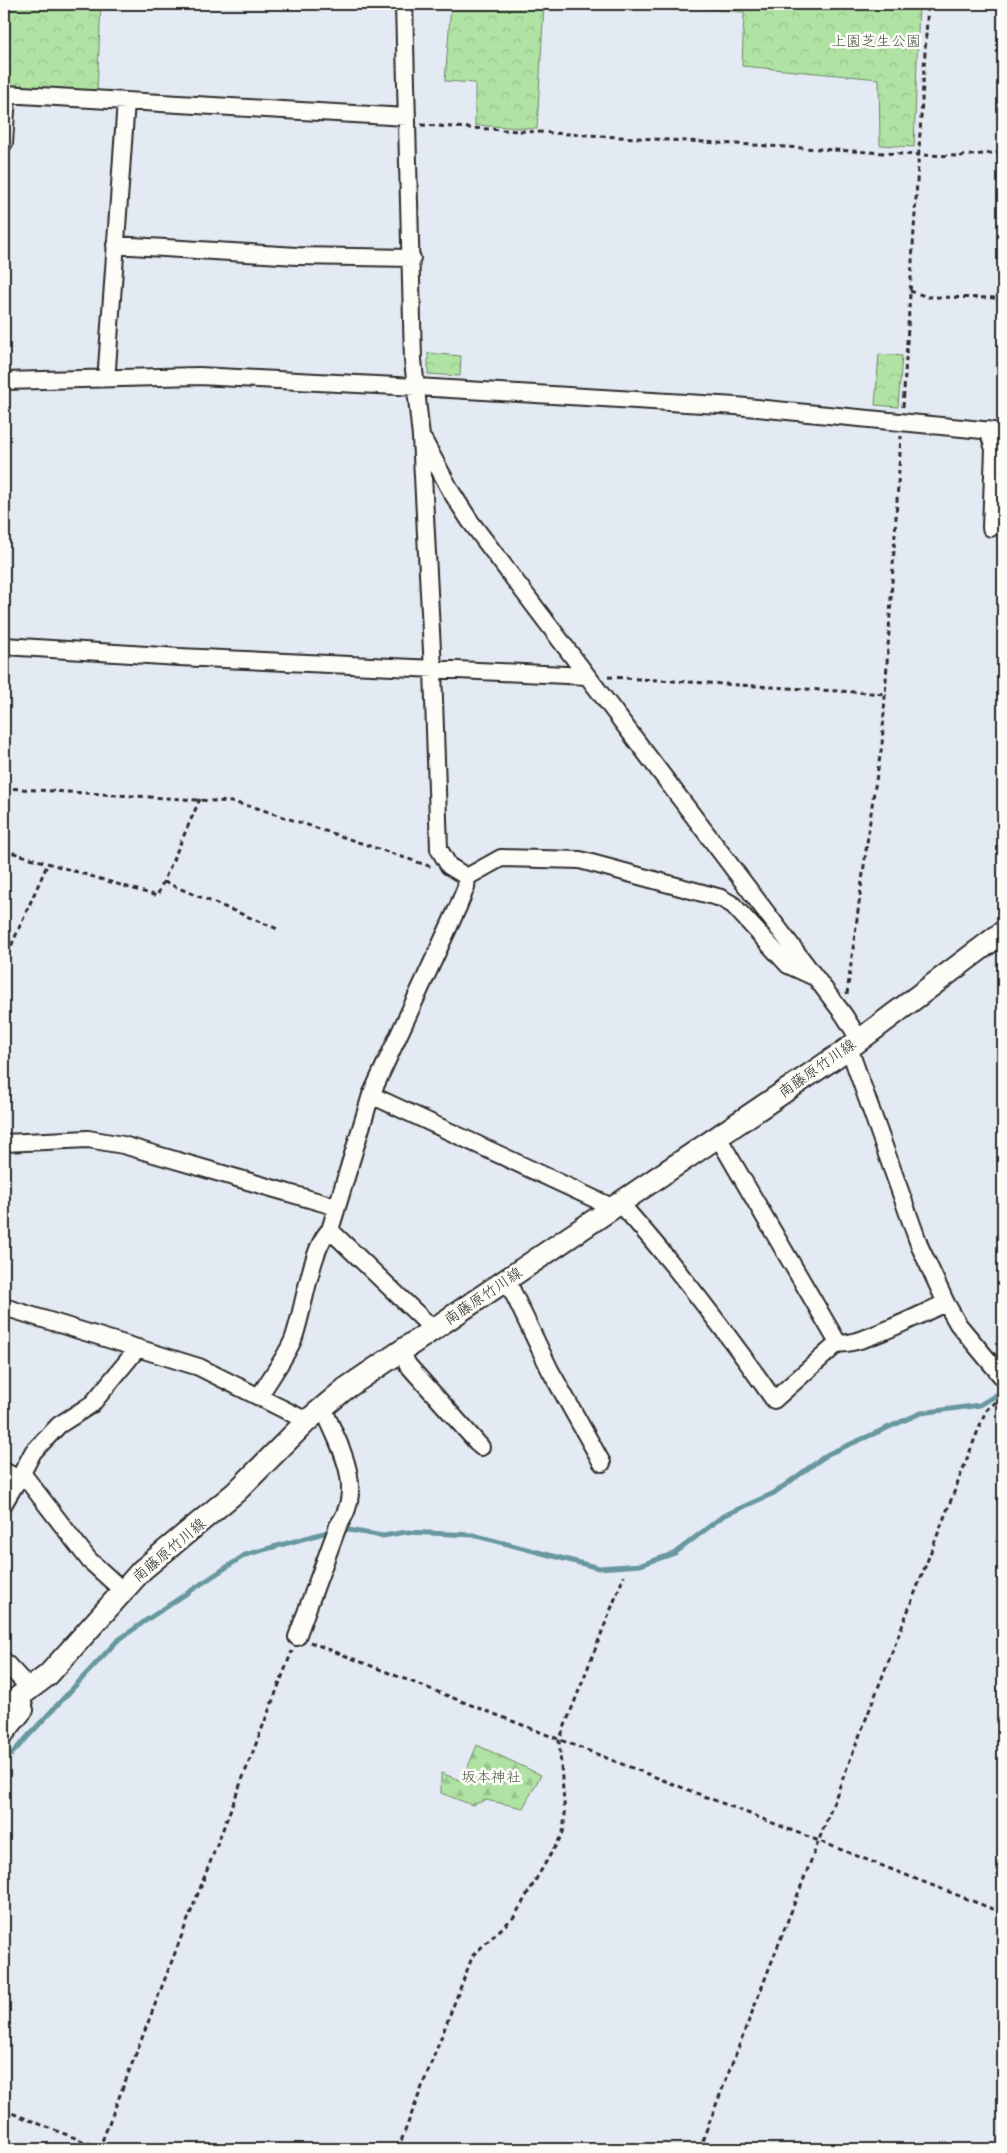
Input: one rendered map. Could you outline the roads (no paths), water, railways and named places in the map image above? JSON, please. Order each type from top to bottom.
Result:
[{"type":"main road","name":"南藤原竹川線","points":[[18,1698],[48,1675],[142,1570],[236,1492],[315,1415],[345,1389],[617,1206],[854,1043],[1003,932]]},
{"type":"street","points":[[404,4],[412,258],[413,360],[421,437],[433,670],[439,849],[449,866],[467,878]]},
{"type":"street","points":[[4,143],[6,94],[408,121]]},
{"type":"street","points":[[108,368],[126,101]]},
{"type":"street","points":[[115,245],[297,256],[412,258]]},
{"type":"street","points":[[4,382],[199,376],[736,406],[996,431],[991,528]]},
{"type":"street","points":[[421,437],[470,521],[844,1015],[920,1247],[958,1324],[1003,1378]]},
{"type":"street","points":[[4,646],[433,670],[587,676]]},
{"type":"street","points":[[467,878],[500,858],[580,860],[721,898],[733,905],[788,965],[814,976]]},
{"type":"street","points":[[259,1397],[293,1339],[314,1266],[324,1235],[330,1230],[371,1095],[458,907],[466,887],[467,878]]},
{"type":"street","points":[[371,1095],[617,1206],[678,1269],[718,1321],[774,1400],[838,1344],[843,1345],[859,1341],[946,1303]]},
{"type":"street","points":[[718,1137],[838,1344]]},
{"type":"street","points":[[4,1143],[88,1139],[122,1145],[337,1207]]},
{"type":"street","points":[[330,1230],[434,1329]]},
{"type":"street","points":[[507,1280],[550,1370],[602,1463]]},
{"type":"street","points":[[4,1307],[199,1367],[259,1397],[315,1415],[346,1462],[350,1482],[350,1500],[347,1514],[338,1526],[297,1637]]},
{"type":"street","points":[[4,1503],[33,1452],[60,1425],[92,1404],[138,1348]]},
{"type":"street","points":[[401,1351],[408,1365],[480,1447]]},
{"type":"street","points":[[4,1471],[20,1476],[90,1560],[123,1591]]},
{"type":"street","points":[[4,1661],[18,1698],[25,1710],[4,1736]]},
{"type":"waterway","points":[[343,1529],[383,1536],[406,1532],[473,1535],[599,1568],[641,1565],[675,1553],[723,1516],[774,1493],[828,1454],[921,1413],[980,1405],[1003,1391]]},
{"type":"waterway","points":[[4,1762],[117,1641],[148,1619],[245,1555],[331,1531]]},
{"type":"park label","name":"上園芝生公園","points":[[876,41]]},
{"type":"park label","name":"坂本神社","points":[[491,1777]]}]
